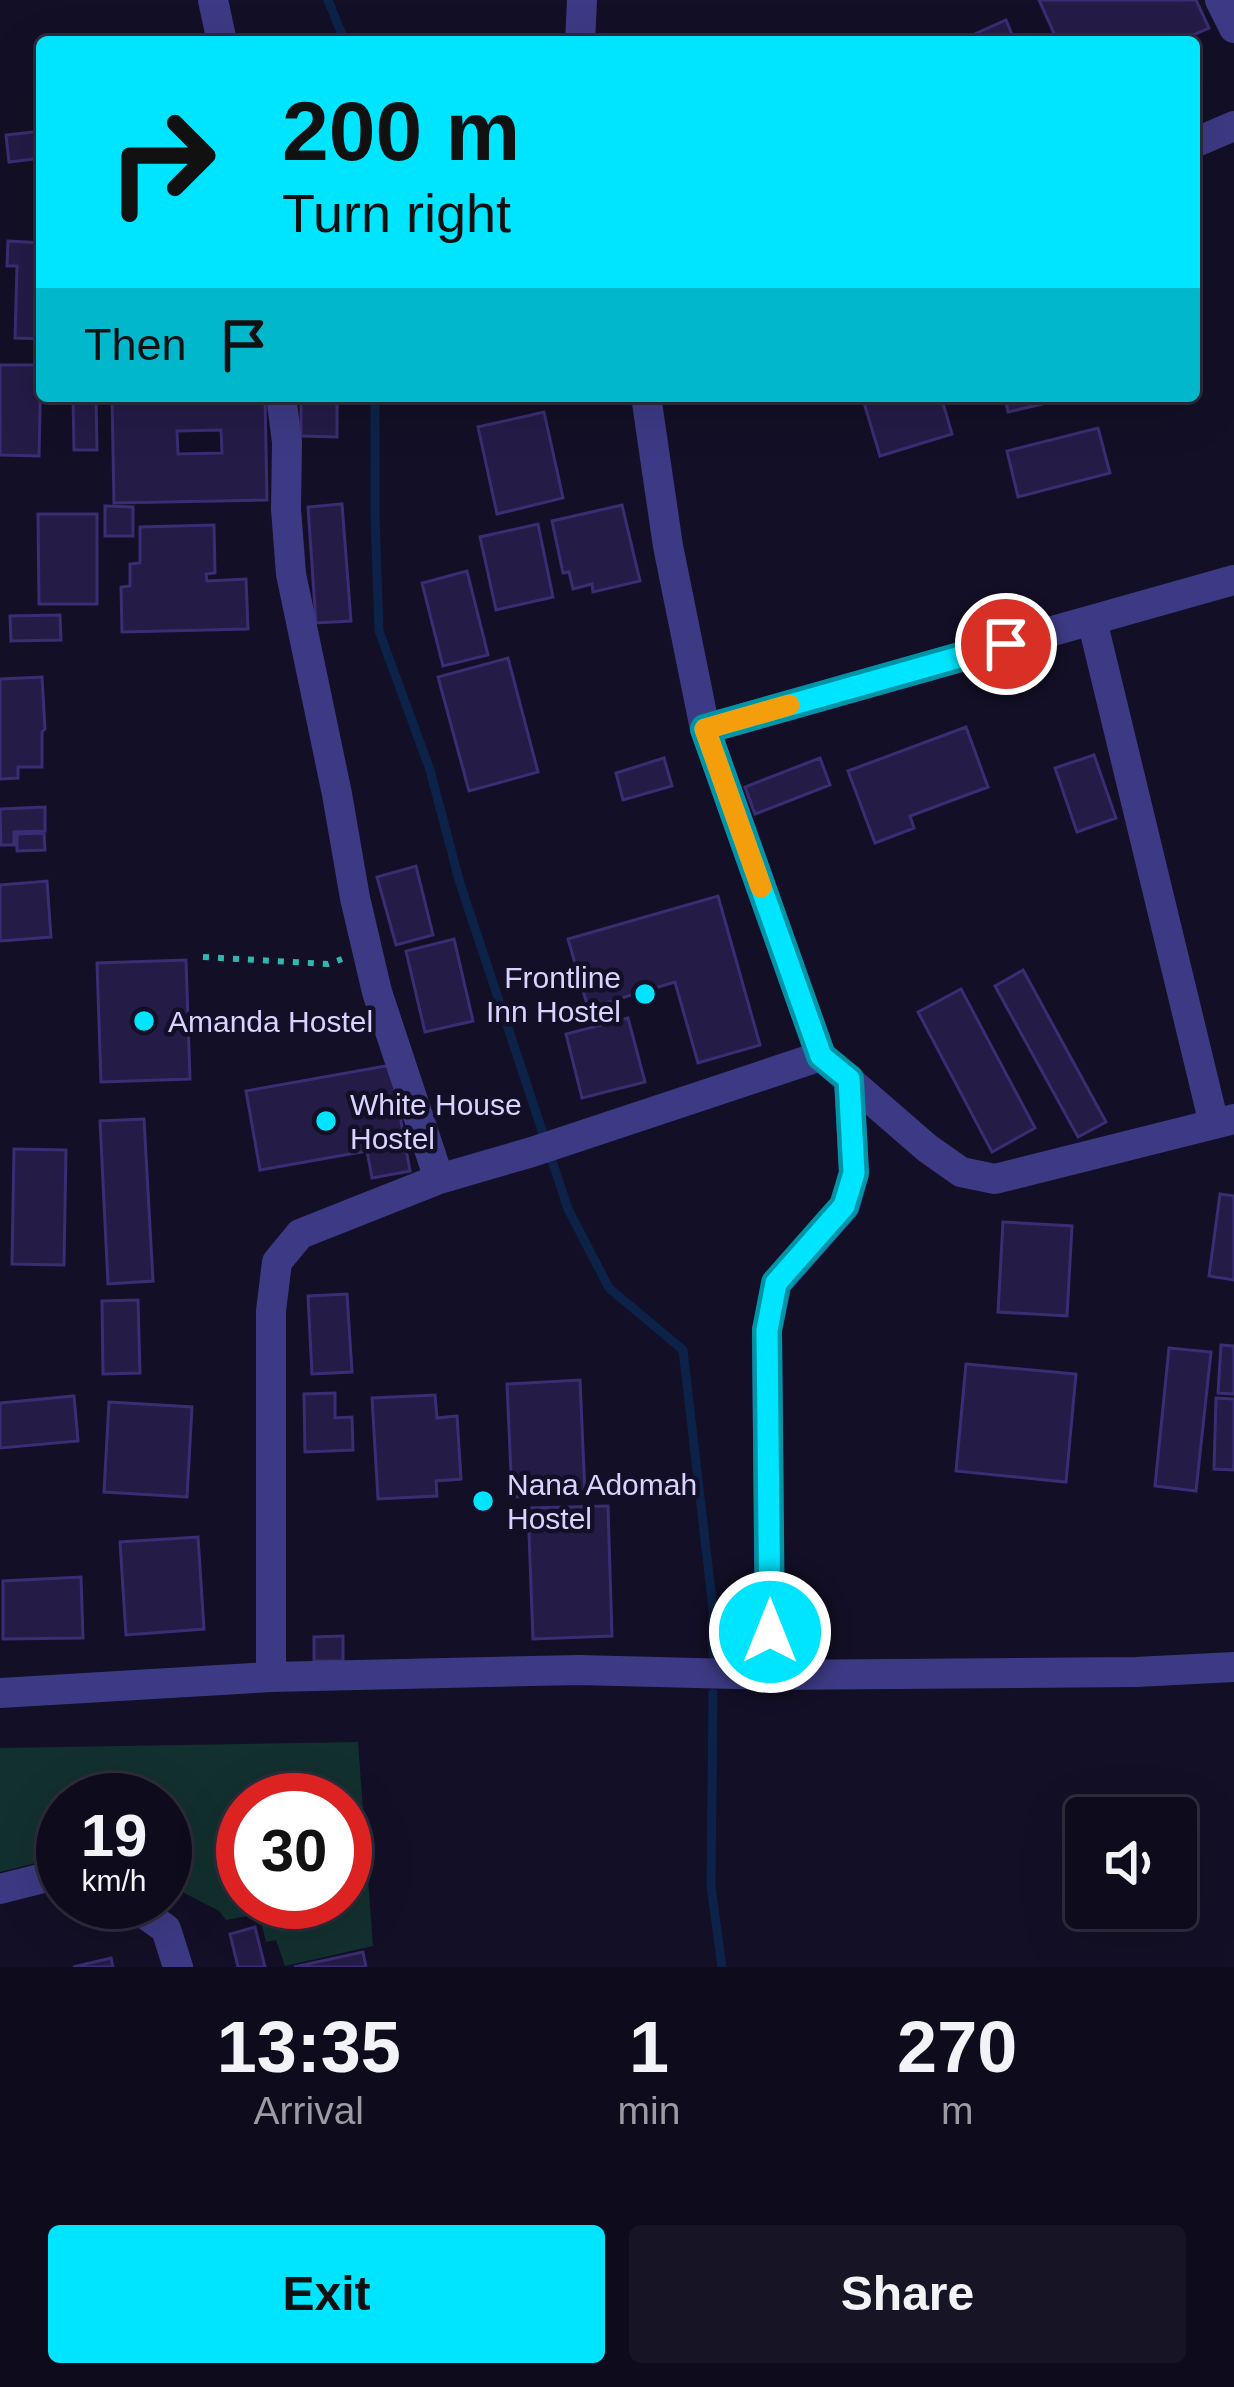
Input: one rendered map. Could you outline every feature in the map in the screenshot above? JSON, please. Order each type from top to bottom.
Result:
[{"type":"street","points":[[213,0],[222,36]]},
{"type":"street","points":[[580,36],[582,0]]},
{"type":"street","points":[[1220,0],[1234,28]]},
{"type":"street","points":[[1200,141],[1234,127]]},
{"type":"street","points":[[282,402],[291,574],[367,949],[440,1179]]},
{"type":"street","points":[[647,402],[668,545],[705,729],[821,1056],[926,1148],[962,1172],[995,1179],[1224,1122],[1092,620]]},
{"type":"street","points":[[705,729],[1234,580]]},
{"type":"street","points":[[271,1677],[271,1311],[277,1262],[300,1234],[440,1179],[821,1056]]},
{"type":"street","points":[[770,1675],[767,1330],[776,1283],[844,1206],[854,1173],[849,1079]]},
{"type":"street","points":[[0,1694],[271,1677],[579,1670],[770,1675],[1136,1672],[1234,1666]]},
{"type":"street","points":[[0,1889],[36,1880]]},
{"type":"street","points":[[166,1929],[178,1967]]},
{"type":"path","points":[[203,957],[328,964],[367,949]]},
{"type":"green space","points":[[358,1742],[360,1773],[216,1773],[216,1909],[192,1897],[192,1773],[36,1773],[36,1863],[0,1872],[0,1748]]},
{"type":"green space","points":[[263,1929],[372,1929],[373,1946],[285,1966],[276,1940],[266,1942]]},
{"type":"building","points":[[1039,0],[1196,0],[1209,28],[1191,36],[1055,36]]},
{"type":"building","points":[[1006,20],[1013,36],[970,36]]},
{"type":"building","points":[[36,132],[36,159],[9,162],[6,135]]},
{"type":"building","points":[[8,241],[36,243],[36,339],[15,338],[17,266],[7,266]]},
{"type":"building","points":[[0,365],[36,365],[39,456],[0,455]]},
{"type":"building","points":[[73,402],[96,402],[97,450],[74,450]]},
{"type":"building","points":[[112,402],[265,402],[267,500],[114,503]],"holes":[[[221,430],[222,453],[178,454],[177,431]]]},
{"type":"building","points":[[301,402],[337,402],[337,437],[301,436]]},
{"type":"building","points":[[864,402],[943,402],[952,434],[880,456]]},
{"type":"building","points":[[1006,402],[1050,402],[1008,412]]},
{"type":"building","points":[[544,412],[563,498],[497,514],[478,427]]},
{"type":"building","points":[[1098,428],[1110,473],[1018,497],[1007,451]]},
{"type":"building","points":[[342,504],[351,621],[316,623],[308,507]]},
{"type":"building","points":[[622,505],[640,581],[593,592],[592,584],[573,589],[569,572],[563,573],[552,521]]},
{"type":"building","points":[[105,506],[133,507],[133,536],[105,536]]},
{"type":"building","points":[[38,514],[97,514],[97,604],[39,604]]},
{"type":"building","points":[[538,524],[553,597],[496,610],[480,537]]},
{"type":"building","points":[[214,525],[215,573],[206,574],[207,581],[246,579],[248,629],[122,632],[121,587],[130,586],[130,564],[140,563],[140,527]]},
{"type":"building","points":[[467,571],[488,655],[443,666],[422,583]]},
{"type":"building","points":[[60,615],[61,640],[11,641],[10,616]]},
{"type":"building","points":[[508,658],[538,772],[469,791],[438,677]]},
{"type":"building","points":[[42,677],[42,767],[18,767],[18,778],[0,779],[0,679]]},
{"type":"building","points":[[966,727],[988,787],[910,816],[914,828],[875,843],[848,771]]},
{"type":"building","points":[[1094,755],[1116,818],[1077,832],[1055,768]]},
{"type":"building","points":[[664,758],[672,786],[623,800],[616,773]]},
{"type":"building","points":[[820,758],[830,785],[755,814],[745,787]]},
{"type":"building","points":[[45,807],[45,831],[14,832],[14,845],[1,845],[0,809]]},
{"type":"building","points":[[44,833],[45,850],[17,851],[17,834]]},
{"type":"building","points":[[416,866],[433,935],[396,945],[377,877]]},
{"type":"building","points":[[47,881],[51,937],[0,941],[0,885]]},
{"type":"building","points":[[718,896],[760,1045],[698,1063],[675,982],[588,1008],[568,939]]},
{"type":"building","points":[[454,939],[473,1021],[425,1032],[406,951]]},
{"type":"building","name":"Amanda Hostel","points":[[186,960],[190,1079],[101,1082],[97,963]]},
{"type":"building","points":[[1023,970],[1106,1122],[1078,1137],[995,986]]},
{"type":"building","points":[[961,989],[1035,1128],[992,1152],[918,1012]]},
{"type":"building","points":[[628,1018],[645,1082],[582,1098],[566,1034]]},
{"type":"building","name":"White House Hostel","points":[[391,1065],[410,1171],[372,1178],[367,1151],[260,1170],[246,1091]]},
{"type":"building","points":[[144,1119],[153,1281],[108,1284],[100,1121]]},
{"type":"building","points":[[14,1149],[66,1150],[64,1265],[12,1264]]},
{"type":"building","points":[[1220,1194],[1234,1196],[1234,1280],[1209,1276]]},
{"type":"building","points":[[1003,1222],[1072,1226],[1067,1316],[998,1312]]},
{"type":"building","points":[[347,1294],[352,1372],[312,1374],[308,1296]]},
{"type":"building","points":[[138,1300],[140,1373],[103,1374],[102,1301]]},
{"type":"building","points":[[1221,1345],[1234,1346],[1234,1394],[1218,1393]]},
{"type":"building","points":[[1169,1348],[1211,1352],[1196,1491],[1155,1486]]},
{"type":"building","points":[[966,1364],[1076,1374],[1066,1482],[956,1471]]},
{"type":"building","points":[[580,1380],[585,1494],[512,1497],[507,1384]]},
{"type":"building","points":[[335,1393],[335,1418],[352,1417],[353,1450],[305,1452],[304,1394]]},
{"type":"building","points":[[435,1395],[437,1418],[457,1416],[461,1479],[436,1481],[437,1496],[378,1499],[372,1398]]},
{"type":"building","points":[[74,1396],[78,1441],[0,1448],[0,1403]]},
{"type":"building","points":[[1216,1398],[1234,1399],[1234,1470],[1214,1469]]},
{"type":"building","points":[[109,1402],[192,1407],[187,1497],[104,1492]]},
{"type":"building","points":[[608,1506],[612,1636],[533,1639],[528,1508]]},
{"type":"building","points":[[198,1537],[204,1629],[126,1635],[120,1542]]},
{"type":"building","points":[[81,1577],[83,1638],[3,1639],[3,1581]]},
{"type":"building","points":[[343,1636],[343,1661],[314,1661],[314,1637]]},
{"type":"building","points":[[256,1929],[265,1967],[238,1967],[230,1934]]},
{"type":"building","points":[[363,1952],[366,1967],[294,1967]]},
{"type":"building","points":[[111,1958],[113,1967],[73,1967]]},
{"type":"waterway","points":[[328,0],[343,36]]},
{"type":"waterway","points":[[375,402],[379,631],[430,770],[459,880],[568,1209],[609,1288],[683,1350],[713,1609],[713,1655]]},
{"type":"waterway","points":[[713,1693],[711,1886],[722,1967]]},
{"type":"slow traffic","points":[[761,887],[705,729],[789,705]]},
{"type":"place","name":"Frontline Inn Hostel","points":[[645,994]]},
{"type":"place","name":"Amanda Hostel","points":[[144,1021]]},
{"type":"place","name":"White House Hostel","points":[[326,1121]]},
{"type":"place","name":"Nana Adomah Hostel","points":[[483,1501]]},
{"type":"route","points":[[770,1632],[767,1330],[776,1283],[844,1206],[854,1173],[849,1079],[821,1056],[705,729],[1006,644]]}]
